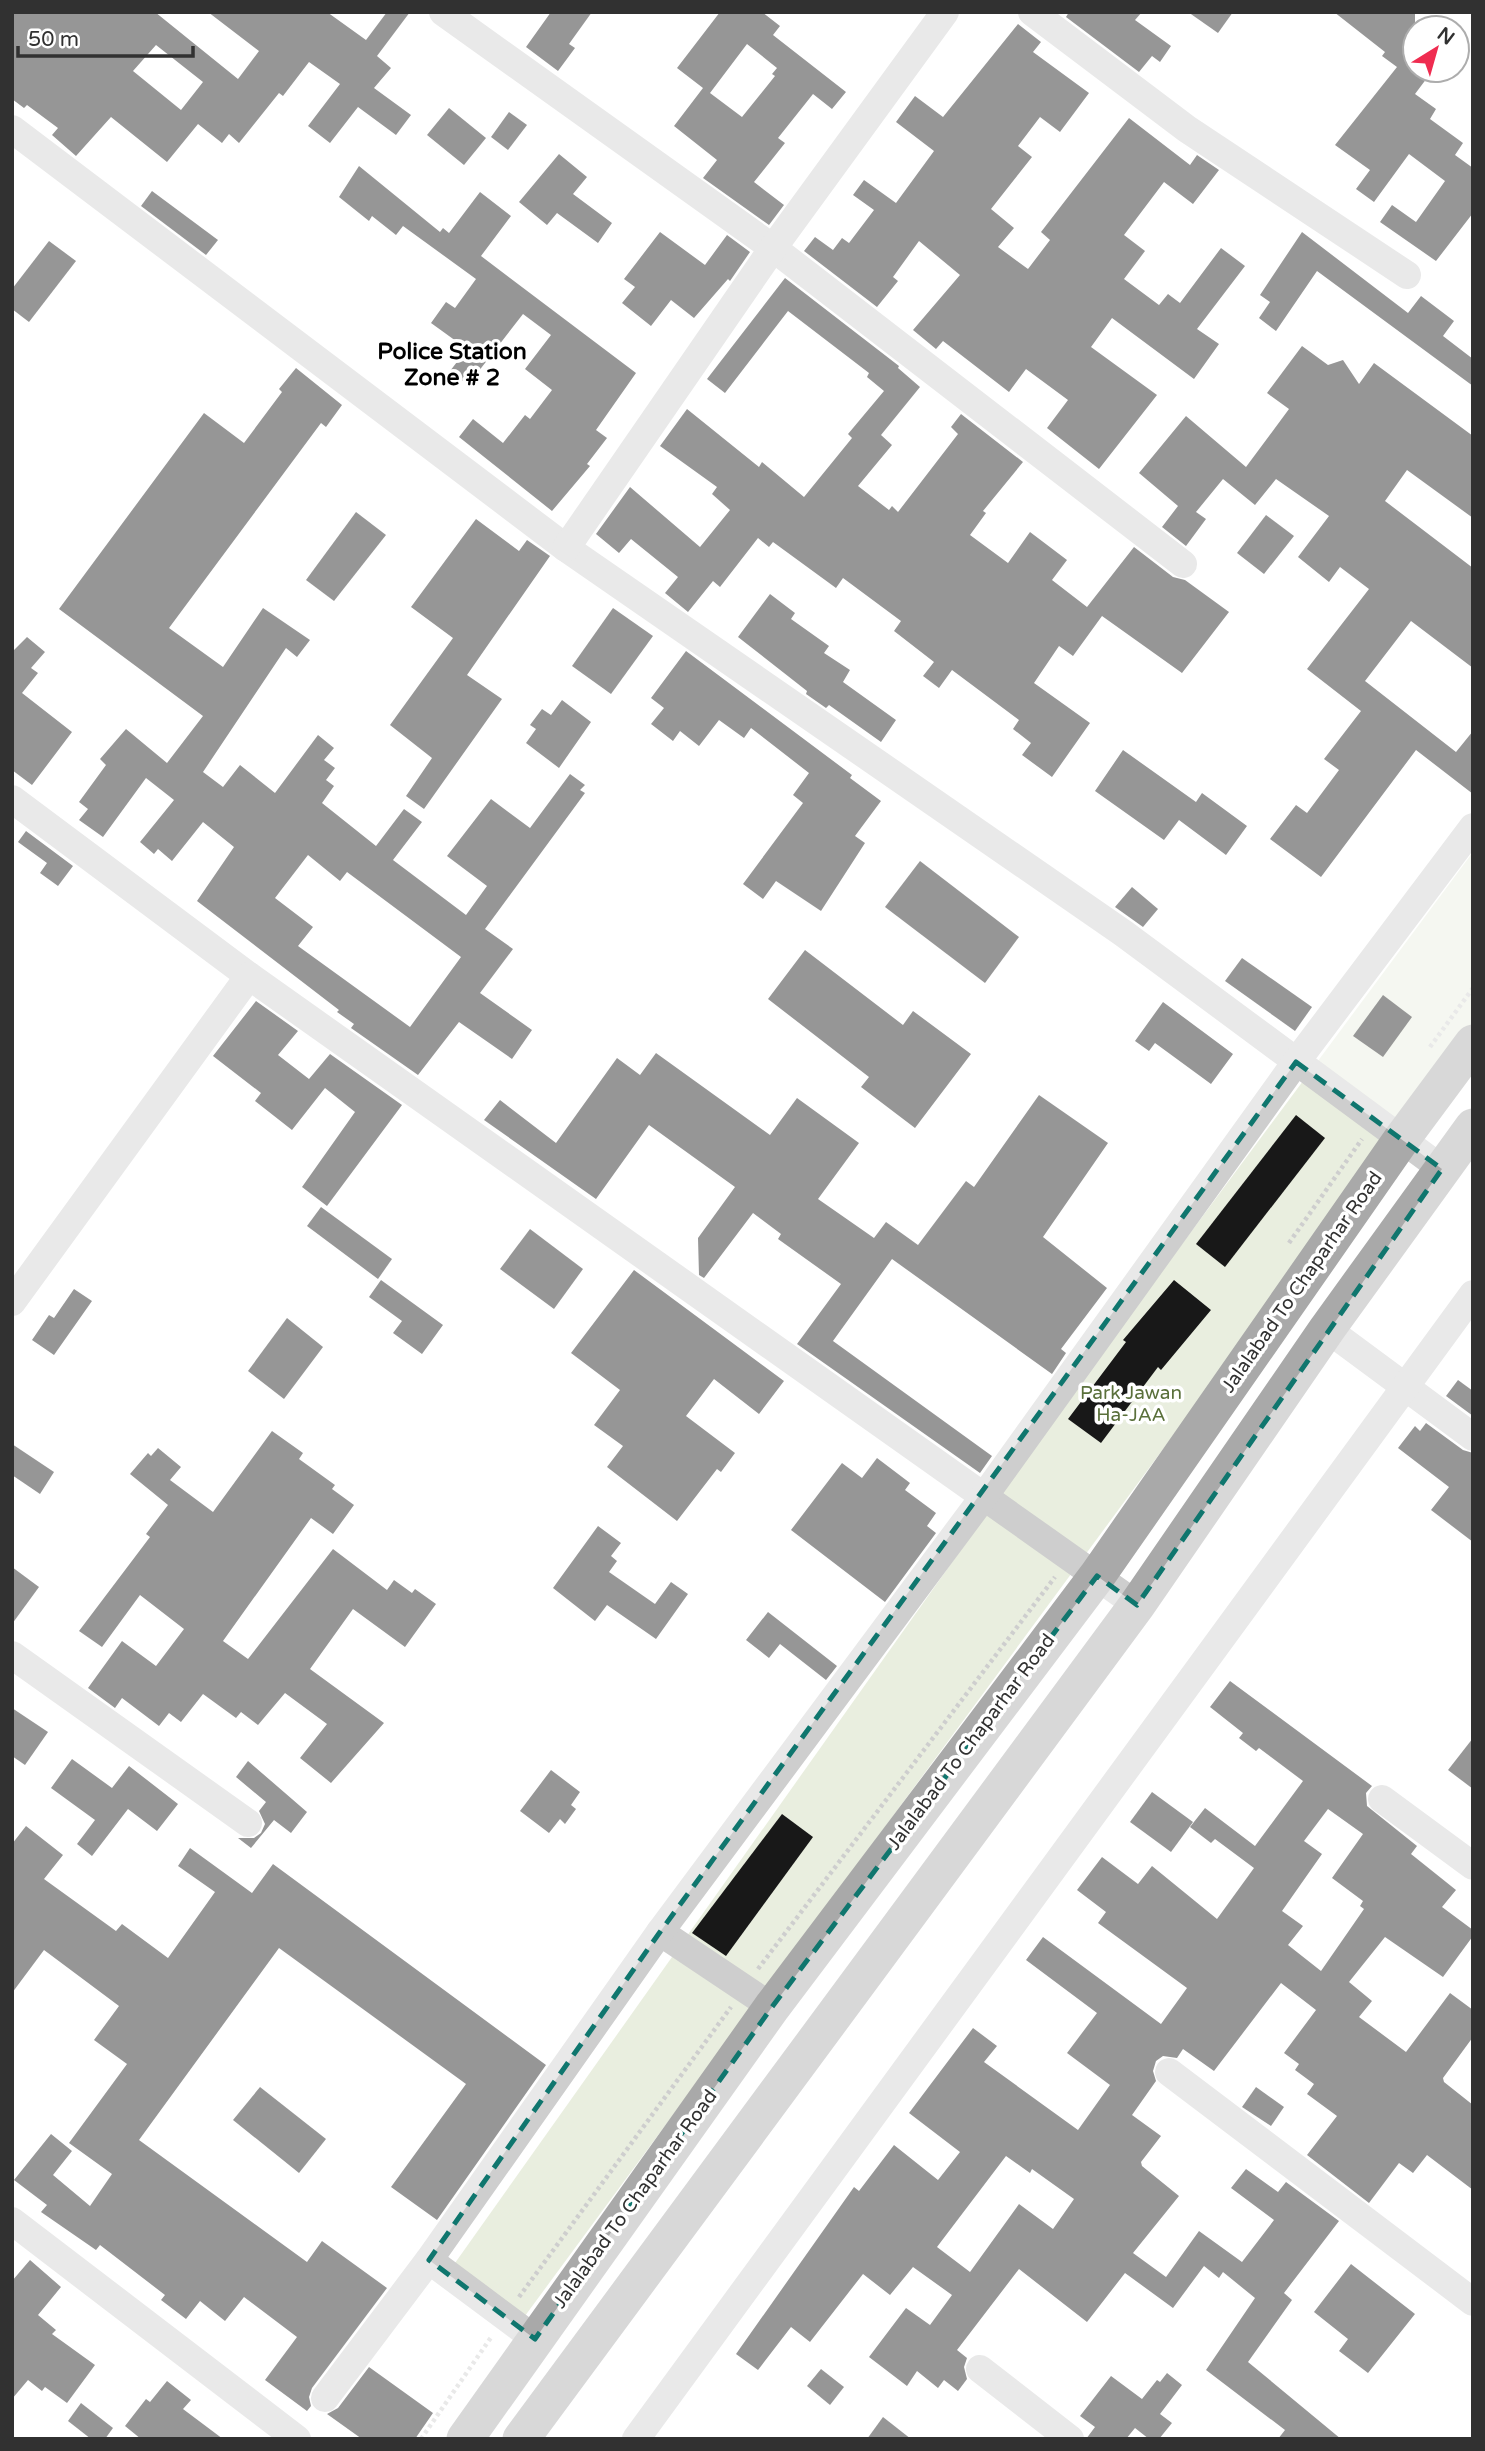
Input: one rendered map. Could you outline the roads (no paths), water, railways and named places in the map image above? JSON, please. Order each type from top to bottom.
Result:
[{"type":"main road","name":"Jalalabad To Chaparhar Road","points":[[465,2439],[535,2339],[758,1998],[1084,1566],[1388,1130],[1473,1043]]},
{"type":"main road","points":[[521,2439],[1138,1605],[1327,1329],[1473,1126]]},
{"type":"street","points":[[443,12],[773,248],[1183,564]]},
{"type":"street","points":[[566,548],[773,248],[945,12]]},
{"type":"street","points":[[1032,12],[1187,129],[1407,275]]},
{"type":"street","points":[[12,129],[566,548],[1124,933],[1442,1169]]},
{"type":"street","points":[[12,799],[249,976],[1138,1605]]},
{"type":"street","points":[[324,2398],[429,2260],[660,1932],[985,1495],[1296,1062],[1473,827]]},
{"type":"street","points":[[12,1302],[249,976]]},
{"type":"street","points":[[636,2439],[1473,1294]]},
{"type":"street","points":[[1327,1329],[1473,1437]]},
{"type":"street","points":[[12,1655],[248,1823]]},
{"type":"street","points":[[1382,1799],[1473,1866]]},
{"type":"street","points":[[660,1932],[758,1998]]},
{"type":"street","points":[[1169,2072],[1473,2302]]},
{"type":"street","points":[[12,2221],[297,2439]]},
{"type":"street","points":[[429,2260],[535,2339]]},
{"type":"street","points":[[979,2370],[1070,2439]]},
{"type":"district","name":"Police Station Zone # 2","points":[[452,365]]},
{"type":"park label","name":"Park Jawan Ha-JAA","points":[[1131,1404]]}]
